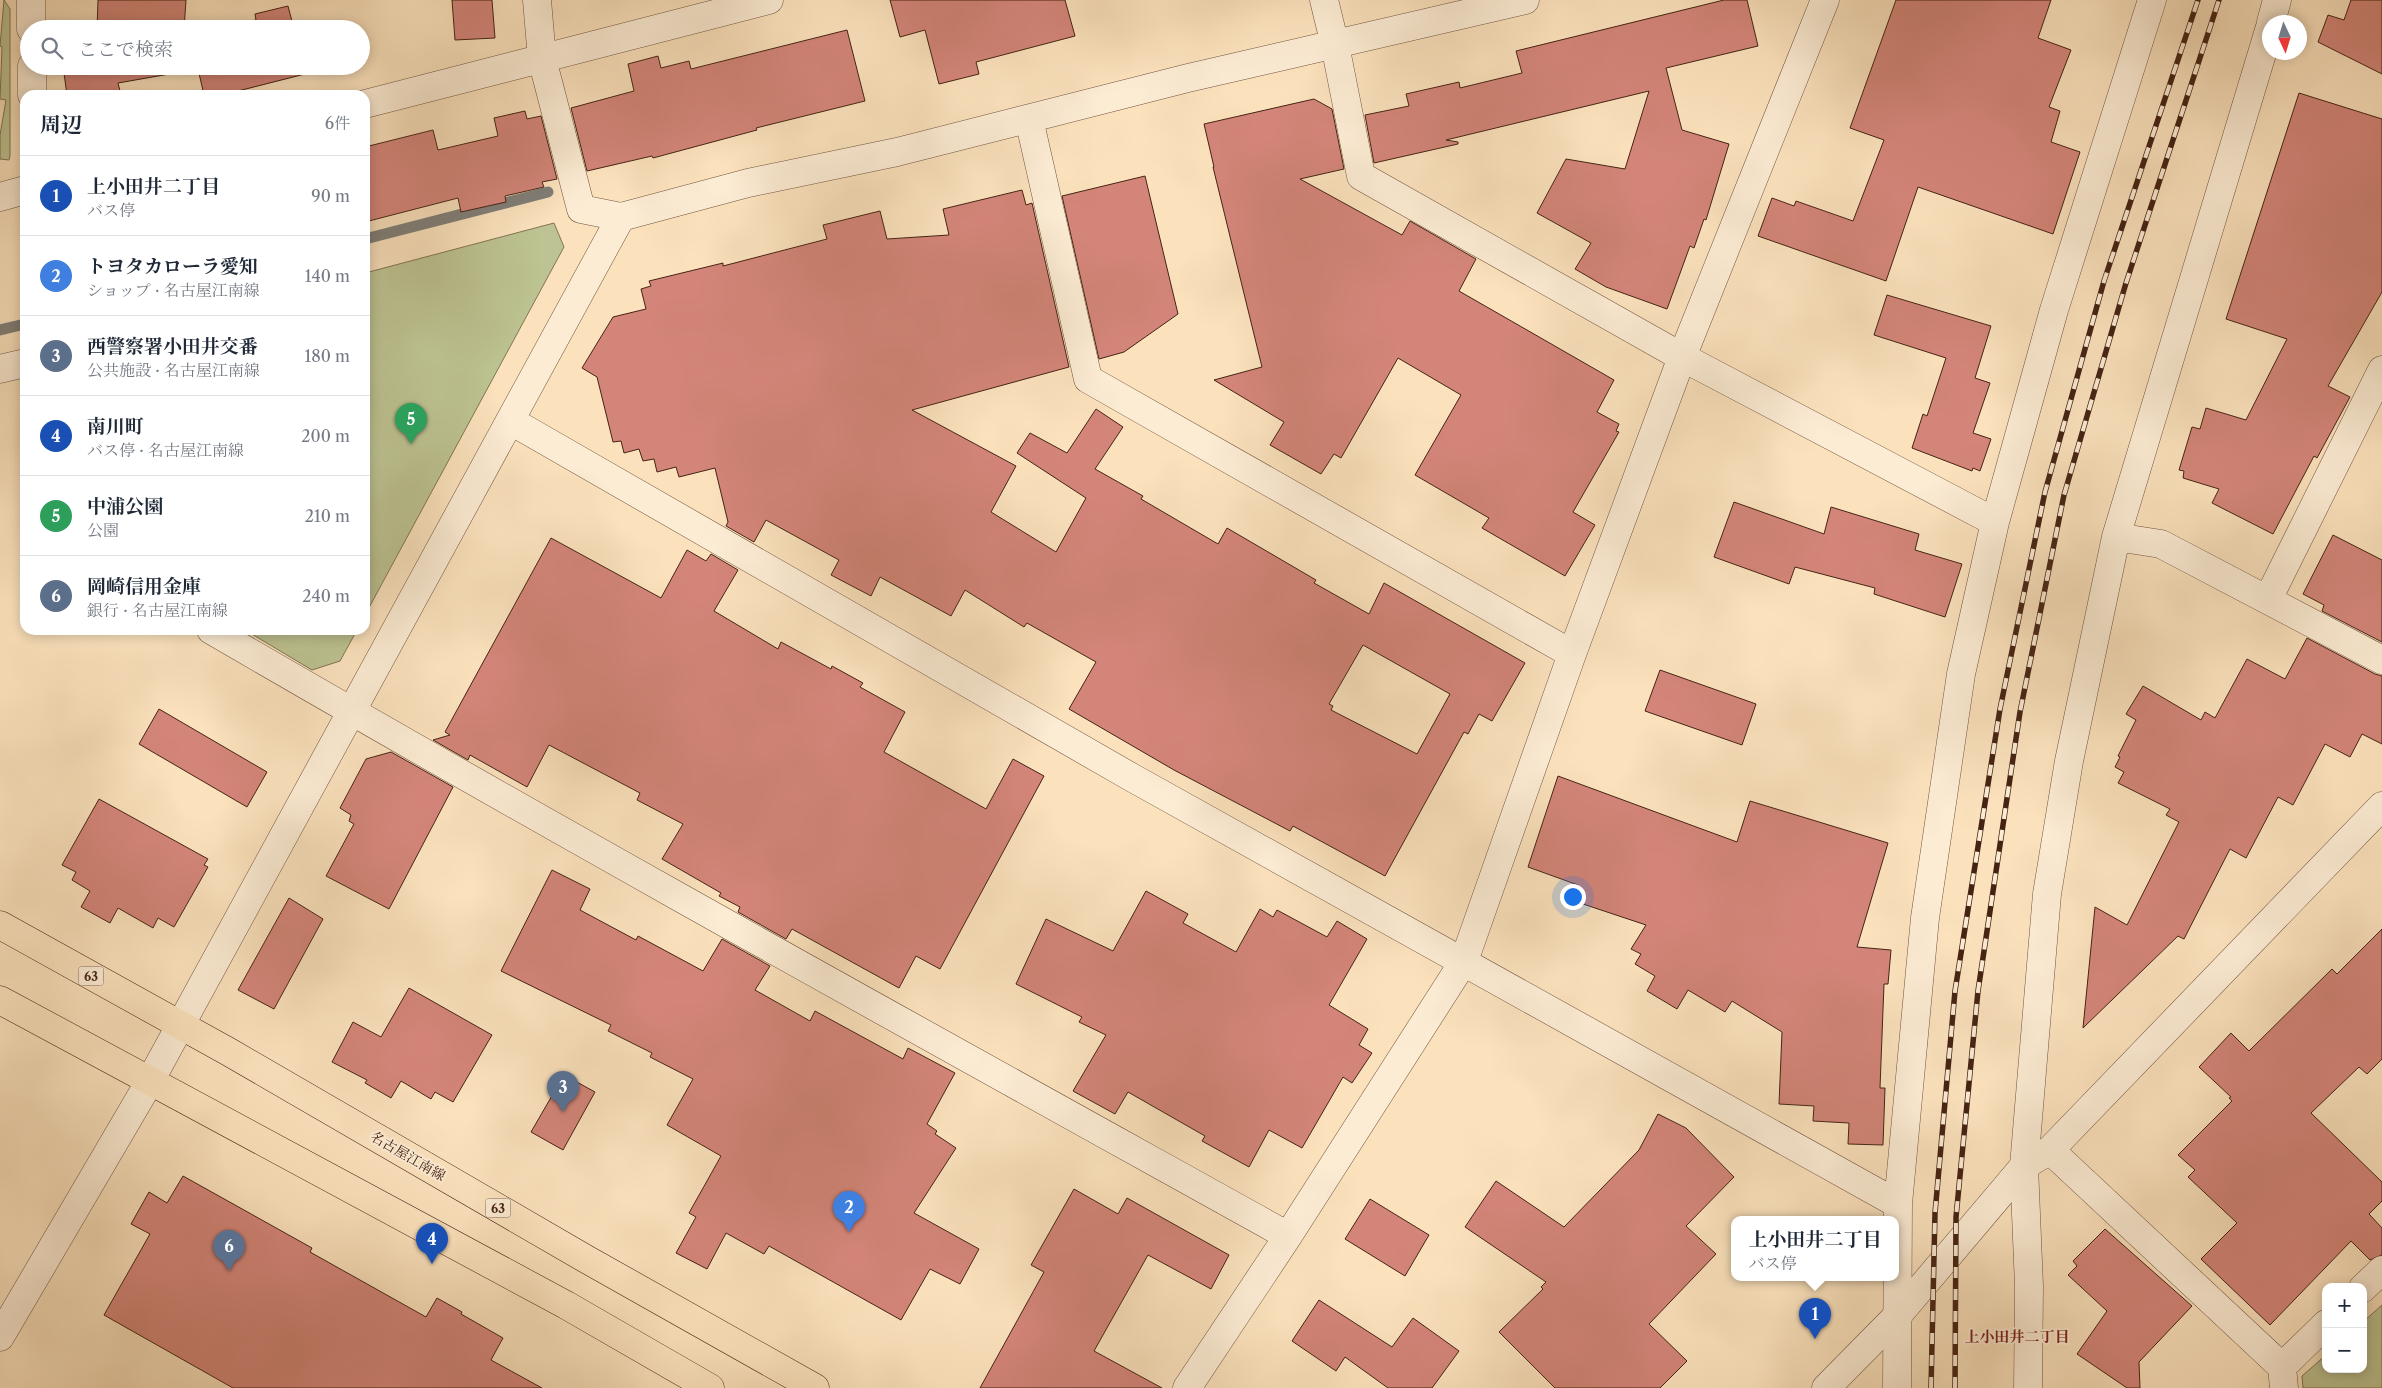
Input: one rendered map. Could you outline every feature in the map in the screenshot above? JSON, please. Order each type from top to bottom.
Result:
[{"type":"main road","name":"名古屋江南線","points":[[0,926],[182,1026],[586,1259],[815,1388]]},
{"type":"main road","points":[[0,1000],[566,1305],[710,1388]]},
{"type":"street","points":[[31,0],[32,20]]},
{"type":"street","points":[[537,0],[542,59],[581,209],[621,217],[748,183],[897,152],[1188,78],[1525,0]]},
{"type":"street","points":[[370,103],[769,0]]},
{"type":"street","points":[[1324,0],[1336,45],[1361,176],[1682,357],[1995,522]]},
{"type":"street","points":[[1187,1388],[1288,1236],[1464,961],[1572,654],[1682,357],[1825,0]]},
{"type":"street","points":[[1898,1216],[1927,908],[1961,674],[1995,522],[2054,310],[2152,0]]},
{"type":"street","points":[[2273,15],[2277,0]]},
{"type":"street","points":[[2028,1388],[2029,1286],[2024,1166],[2046,894],[2069,761],[2116,537],[2262,53]]},
{"type":"street","points":[[32,75],[32,90]]},
{"type":"street","points":[[1029,119],[1088,378],[1572,654]]},
{"type":"street","points":[[0,197],[20,191]]},
{"type":"street","points":[[0,1338],[182,1026],[351,711],[621,217]]},
{"type":"street","points":[[0,369],[20,364]]},
{"type":"street","points":[[2268,599],[2382,370]]},
{"type":"street","points":[[511,421],[1131,778],[1464,961],[1898,1204]]},
{"type":"street","points":[[2116,537],[2161,544],[2382,660]]},
{"type":"street","points":[[220,635],[847,991],[1288,1236]]},
{"type":"street","points":[[1826,1388],[1898,1315],[2024,1166],[2050,1150],[2382,806]]},
{"type":"street","points":[[2050,1150],[2283,1377],[2323,1328]]},
{"type":"street","points":[[2367,1284],[2382,1270]]},
{"type":"street","points":[[1897,1388],[1898,1281]]},
{"type":"green space","points":[[4,0],[10,9],[9,160],[0,159],[0,135],[6,100],[0,99],[2,47],[0,46]]},
{"type":"green space","points":[[554,223],[564,247],[370,606],[370,272]]},
{"type":"green space","points":[[253,635],[354,635],[340,661],[312,670]]},
{"type":"green space","points":[[2382,1305],[2382,1388],[2303,1388],[2302,1376],[2322,1358],[2322,1373],[2367,1373],[2367,1318]]},
{"type":"building","points":[[98,0],[186,0],[185,20],[97,20]]},
{"type":"building","points":[[452,0],[492,0],[495,38],[455,40]]},
{"type":"building","points":[[890,0],[1065,0],[1075,36],[976,62],[979,74],[939,84],[925,30],[900,37]]},
{"type":"building","points":[[1724,0],[1747,0],[1758,46],[1666,68],[1682,130],[1729,144],[1706,220],[1704,219],[1694,248],[1690,246],[1667,309],[1606,287],[1575,269],[1591,243],[1537,213],[1566,159],[1625,169],[1649,91],[1446,140],[1458,142],[1458,144],[1374,163],[1365,115],[1409,106],[1406,94],[1459,82],[1460,88],[1522,73],[1516,51]]},
{"type":"building","points":[[1896,0],[2051,0],[2038,38],[2071,50],[2049,107],[2060,111],[2051,142],[2080,152],[2053,234],[1918,187],[1886,281],[1758,236],[1772,198],[1794,206],[1796,201],[1853,221],[1884,140],[1850,128]]},
{"type":"building","points":[[2351,0],[2382,0],[2382,74],[2318,42],[2328,15],[2344,20]]},
{"type":"building","points":[[288,6],[292,20],[256,20],[255,14]]},
{"type":"building","points":[[847,30],[865,101],[756,128],[757,130],[653,158],[652,156],[587,171],[571,108],[634,91],[628,64],[658,56],[661,68],[689,61],[691,69]]},
{"type":"building","points":[[64,75],[164,75],[118,83],[120,90],[66,90]]},
{"type":"building","points":[[199,75],[301,75],[242,90],[203,90]]},
{"type":"building","points":[[2299,93],[2382,119],[2382,292],[2328,386],[2350,397],[2317,458],[2314,456],[2273,534],[2212,503],[2219,489],[2183,478],[2184,471],[2179,470],[2192,427],[2200,429],[2206,408],[2246,420],[2287,339],[2226,319]]},
{"type":"building","points":[[1314,99],[1332,109],[1344,169],[1300,179],[1402,235],[1410,221],[1476,259],[1459,291],[1614,380],[1597,412],[1619,424],[1616,431],[1619,432],[1573,512],[1595,525],[1565,576],[1482,528],[1489,518],[1415,475],[1461,395],[1398,358],[1341,458],[1334,454],[1321,474],[1270,445],[1284,422],[1214,380],[1262,367],[1204,124]]},
{"type":"building","points":[[525,111],[527,119],[541,116],[557,179],[542,182],[544,187],[505,196],[506,202],[461,212],[458,198],[370,221],[370,146],[433,130],[438,150],[498,136],[494,118]]},
{"type":"building","points":[[1145,176],[1178,314],[1124,352],[1099,359],[1062,196]]},
{"type":"building","points":[[1022,190],[1026,205],[1032,203],[1069,367],[912,410],[1016,466],[991,512],[1056,552],[1086,498],[1017,453],[1030,433],[1067,453],[1096,409],[1123,427],[1095,469],[1143,496],[1141,499],[1218,544],[1227,528],[1316,580],[1314,583],[1369,614],[1384,583],[1525,663],[1492,721],[1479,714],[1468,734],[1464,732],[1385,876],[1293,826],[1290,831],[1174,770],[1069,709],[1096,662],[1027,623],[1024,627],[965,590],[951,616],[880,577],[871,596],[831,575],[839,560],[766,520],[754,542],[726,526],[728,522],[715,468],[679,477],[676,467],[657,472],[654,459],[643,461],[639,449],[624,453],[621,441],[613,442],[597,377],[582,368],[613,317],[646,309],[641,289],[651,286],[649,281],[723,263],[723,266],[827,239],[823,225],[880,211],[887,239],[949,235],[943,209]],"holes":[[[1363,645],[1450,694],[1417,754],[1331,710],[1333,706],[1329,704]]]},
{"type":"building","points":[[1887,295],[1991,326],[1975,378],[1990,383],[1973,433],[1991,439],[1980,471],[1973,468],[1972,471],[1912,448],[1923,414],[1927,416],[1946,358],[1874,335]]},
{"type":"building","points":[[1734,502],[1824,534],[1831,507],[1919,534],[1915,550],[1962,564],[1945,617],[1874,594],[1875,588],[1795,567],[1789,584],[1714,557]]},
{"type":"building","points":[[2333,535],[2382,560],[2382,642],[2322,611],[2324,605],[2303,594]]},
{"type":"building","points":[[551,538],[661,598],[687,550],[706,561],[711,554],[738,570],[714,611],[778,649],[781,642],[831,669],[832,666],[863,683],[860,687],[905,712],[884,752],[986,809],[1013,759],[1044,776],[940,969],[916,956],[899,988],[792,929],[786,939],[738,912],[740,907],[719,896],[721,893],[662,859],[683,824],[637,800],[640,793],[549,745],[527,787],[470,755],[468,760],[433,740],[450,735],[445,732]]},
{"type":"building","points":[[2307,638],[2382,676],[2382,744],[2362,734],[2350,757],[2325,744],[2293,805],[2278,797],[2246,858],[2230,849],[2184,939],[2178,936],[2083,1028],[2095,907],[2127,925],[2179,822],[2166,815],[2170,809],[2118,783],[2124,772],[2115,767],[2120,757],[2118,756],[2136,720],[2126,714],[2143,686],[2201,720],[2205,712],[2215,718],[2247,659],[2285,679]]},
{"type":"building","points":[[1660,670],[1756,704],[1742,745],[1645,711]]},
{"type":"building","points":[[159,709],[267,772],[247,807],[139,744]]},
{"type":"building","points":[[391,752],[453,787],[389,909],[326,876],[354,824],[349,821],[351,815],[340,808],[366,759]]},
{"type":"building","points":[[1558,776],[1737,842],[1750,801],[1888,843],[1857,947],[1891,950],[1888,984],[1884,984],[1880,1088],[1885,1088],[1883,1145],[1848,1144],[1849,1123],[1813,1121],[1814,1106],[1779,1104],[1782,1032],[1732,1001],[1725,1012],[1688,990],[1677,1009],[1647,991],[1655,976],[1635,964],[1641,954],[1631,949],[1646,925],[1574,901],[1578,885],[1528,867]]},
{"type":"building","points":[[99,799],[208,859],[204,865],[208,867],[174,927],[158,918],[153,928],[118,908],[110,923],[81,907],[90,891],[72,880],[76,872],[62,865]]},
{"type":"building","points":[[552,870],[590,889],[580,910],[636,940],[638,936],[703,971],[722,939],[770,966],[755,990],[810,1021],[815,1011],[903,1059],[908,1048],[955,1073],[927,1124],[937,1131],[935,1134],[956,1148],[914,1213],[979,1249],[960,1284],[930,1269],[901,1320],[769,1246],[764,1254],[726,1233],[707,1269],[676,1253],[696,1217],[689,1213],[721,1156],[667,1125],[693,1079],[650,1057],[652,1053],[608,1031],[611,1025],[501,971]]},
{"type":"building","points":[[1146,891],[1188,914],[1183,923],[1236,952],[1260,909],[1273,917],[1277,910],[1327,937],[1337,921],[1367,939],[1329,1005],[1368,1029],[1359,1045],[1372,1053],[1352,1083],[1343,1077],[1302,1148],[1269,1130],[1249,1167],[1202,1141],[1205,1136],[1128,1092],[1115,1114],[1073,1091],[1106,1035],[1079,1022],[1082,1017],[1016,984],[1046,919],[1113,951]]},
{"type":"building","points":[[289,898],[323,919],[274,1009],[238,990]]},
{"type":"building","points":[[2382,929],[2382,1059],[2367,1074],[2359,1067],[2311,1113],[2382,1182],[2382,1201],[2369,1214],[2382,1228],[2382,1255],[2370,1260],[2351,1241],[2270,1325],[2201,1259],[2237,1223],[2188,1177],[2195,1170],[2178,1155],[2232,1101],[2229,1098],[2231,1097],[2199,1067],[2231,1033],[2249,1051],[2332,969],[2337,974]]},
{"type":"building","points":[[409,988],[492,1035],[453,1102],[435,1092],[431,1099],[401,1081],[391,1098],[365,1083],[367,1080],[332,1062],[353,1022],[381,1037]]},
{"type":"building","points":[[564,1075],[595,1092],[563,1150],[531,1132]]},
{"type":"building","points":[[1658,1114],[1686,1128],[1734,1177],[1686,1226],[1716,1254],[1649,1324],[1687,1361],[1660,1388],[1555,1388],[1499,1332],[1543,1289],[1541,1287],[1546,1282],[1465,1227],[1496,1181],[1564,1227],[1639,1150]]},
{"type":"building","points":[[183,1176],[312,1248],[310,1252],[426,1317],[437,1298],[462,1312],[461,1314],[503,1338],[491,1360],[542,1388],[233,1388],[104,1315],[150,1234],[131,1224],[149,1192],[167,1203]]},
{"type":"building","points":[[1074,1189],[1118,1214],[1127,1198],[1229,1255],[1211,1289],[1148,1255],[1094,1351],[1162,1388],[980,1388],[1044,1272],[1031,1265]]},
{"type":"building","points":[[1370,1199],[1429,1235],[1405,1276],[1345,1239]]},
{"type":"building","points":[[2105,1229],[2192,1306],[2139,1362],[2140,1388],[2127,1388],[2077,1354],[2107,1311],[2068,1275],[2077,1266],[2073,1261]]},
{"type":"building","points":[[1319,1300],[1392,1347],[1413,1318],[1459,1351],[1432,1388],[1388,1388],[1345,1357],[1336,1371],[1292,1341]]},
{"type":"waterway","points":[[370,238],[548,192]]},
{"type":"waterway","points":[[0,330],[20,325]]},
{"type":"railway","points":[[1931,1388],[1935,1213],[1955,991],[2000,709],[2045,492],[2104,281],[2198,0]]},
{"type":"railway","points":[[1955,1388],[1956,1217],[1978,991],[2020,712],[2064,495],[2126,283],[2219,0]]},
{"type":"place","name":"中浦公園","points":[[411,444]]},
{"type":"place","name":"西警察署小田井交番","points":[[563,1112]]},
{"type":"place","name":"トヨタカローラ愛知","points":[[849,1232]]},
{"type":"place","name":"南川町","points":[[432,1264]]},
{"type":"place","name":"岡崎信用金庫","points":[[229,1271]]},
{"type":"place","name":"上小田井二丁目","points":[[1815,1339]]},
{"type":"district","name":"上小田井二丁目","points":[[2017,1336]]}]
